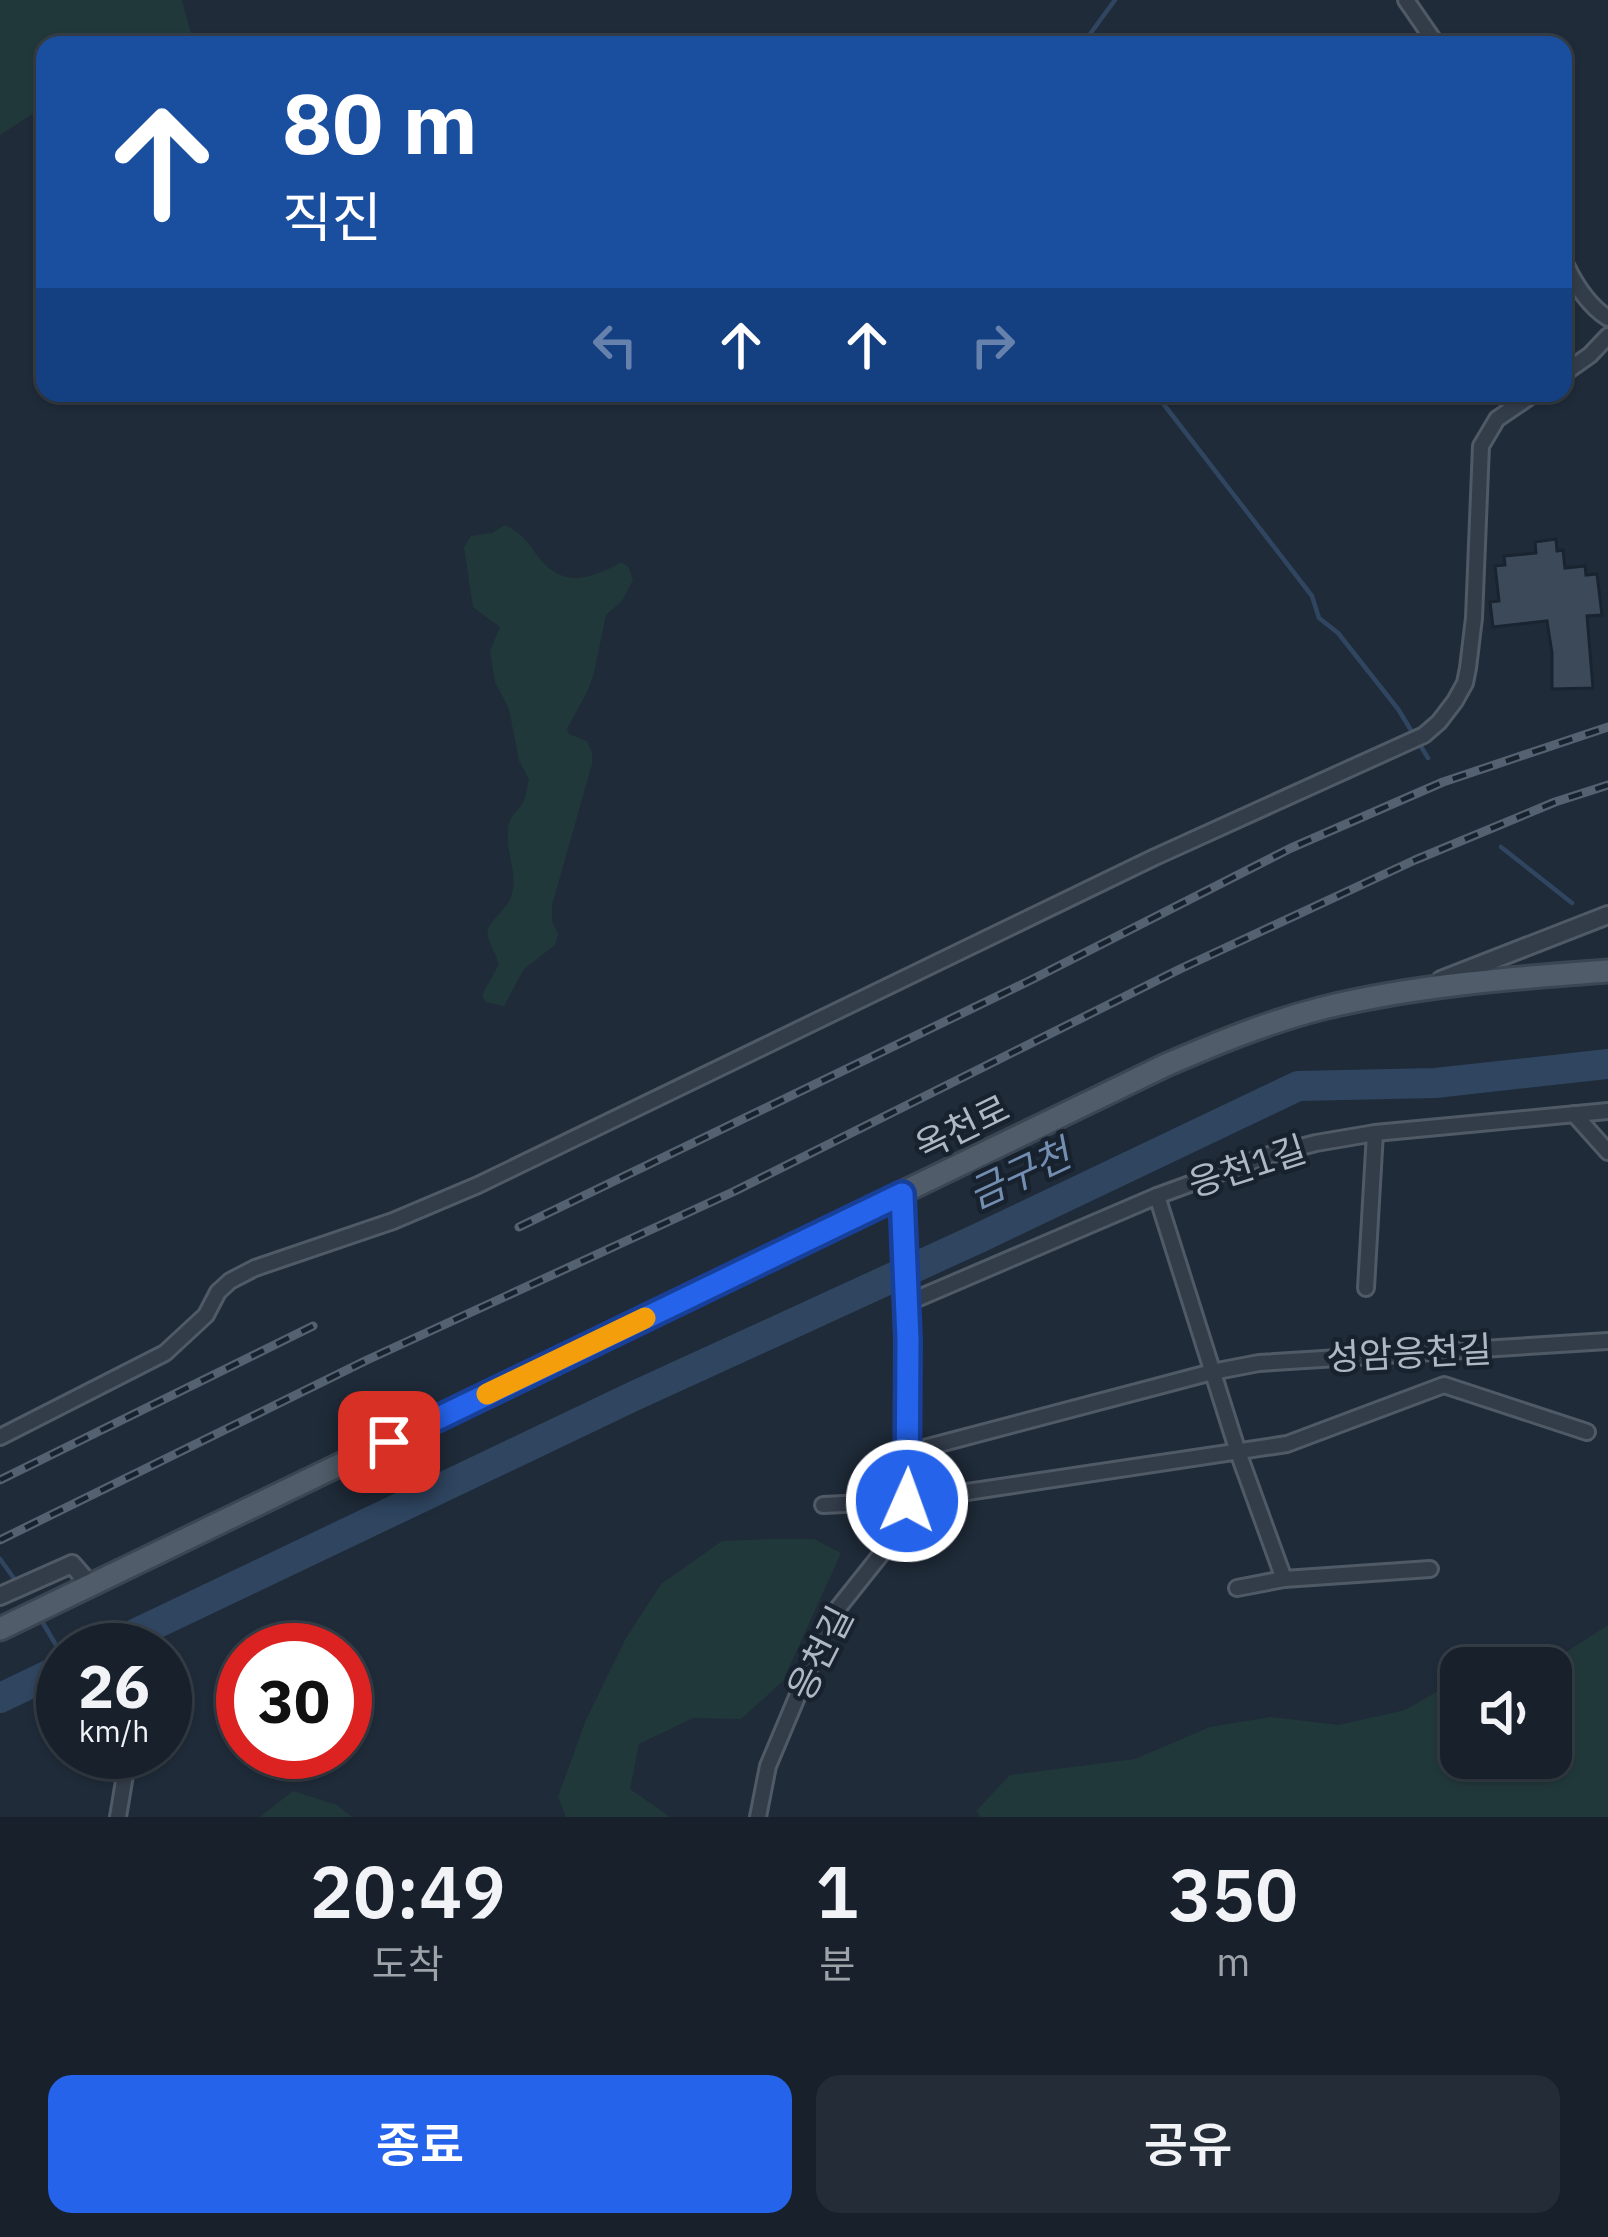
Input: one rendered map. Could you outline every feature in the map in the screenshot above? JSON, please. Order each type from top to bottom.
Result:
[{"type":"main road","name":"옥천로","points":[[8,1625],[1231,1037],[1320,1009],[1421,988],[1608,971]]},
{"type":"street","points":[[1406,0],[1431,36]]},
{"type":"street","points":[[1572,278],[1608,318]]},
{"type":"street","points":[[1572,368],[1608,336]]},
{"type":"street","points":[[0,1437],[165,1353],[206,1315],[218,1292],[255,1268],[407,1216],[478,1185],[1155,857],[1424,735],[1455,701],[1468,668],[1481,446],[1497,419],[1521,402]]},
{"type":"street","points":[[1421,988],[1608,915]]},
{"type":"street","name":"응천1길","points":[[906,1297],[1269,1155],[1375,1133],[1608,1111]]},
{"type":"street","points":[[1574,1114],[1608,1152]]},
{"type":"street","points":[[1366,1288],[1375,1133]]},
{"type":"street","name":"응천길","points":[[758,1817],[768,1766],[821,1640],[832,1617],[886,1548],[907,1501],[902,1194]]},
{"type":"street","points":[[1157,1196],[1238,1452],[1284,1579]]},
{"type":"street","name":"성암응천길","points":[[909,1452],[1259,1363],[1608,1341]]},
{"type":"street","name":"성암응천길","points":[[1238,1452],[1287,1444],[1444,1385],[1587,1432]]},
{"type":"street","points":[[823,1505],[907,1501],[1238,1452]]},
{"type":"street","points":[[1,1595],[72,1564],[91,1586]]},
{"type":"street","points":[[1237,1588],[1284,1579],[1430,1569]]},
{"type":"street","points":[[118,1817],[124,1779]]},
{"type":"green space","points":[[0,0],[182,0],[192,36],[36,36],[36,112],[0,135]]},
{"type":"green space","points":[[505,525],[559,575],[590,576],[622,562],[633,580],[622,601],[606,615],[594,673],[567,729],[587,741],[592,764],[552,905],[558,934],[555,945],[524,969],[504,1006],[485,1002],[482,995],[499,964],[488,932],[511,897],[514,882],[508,828],[524,801],[529,779],[519,761],[509,709],[495,682],[490,651],[500,627],[473,607],[464,547],[471,536],[492,533]]},
{"type":"green space","points":[[814,1539],[841,1553],[783,1681],[741,1719],[693,1718],[639,1744],[630,1789],[670,1817],[566,1817],[558,1797],[585,1722],[626,1638],[661,1584],[722,1541]]},
{"type":"green space","points":[[1608,1625],[1608,1817],[981,1817],[976,1811],[1010,1775],[1135,1759],[1210,1727],[1271,1717],[1339,1725],[1405,1710],[1440,1690],[1440,1779],[1572,1779],[1572,1648]]},
{"type":"green space","points":[[293,1791],[337,1805],[352,1817],[260,1817]]},
{"type":"building","points":[[1556,539],[1565,568],[1585,566],[1586,575],[1597,574],[1602,615],[1587,616],[1593,688],[1552,689],[1547,621],[1493,627],[1490,602],[1499,601],[1495,566],[1505,565],[1504,556],[1536,553],[1535,542]]},
{"type":"waterway","points":[[1089,36],[1115,0]]},
{"type":"waterway","points":[[1162,402],[1312,596],[1319,618],[1338,633],[1398,709],[1428,758]]},
{"type":"waterway","points":[[1501,847],[1572,903]]},
{"type":"waterway","name":"금구천","points":[[158,1623],[1298,1086],[1435,1083],[1608,1064]]},
{"type":"waterway","points":[[0,1559],[18,1584]]},
{"type":"waterway","points":[[40,1618],[43,1623]]},
{"type":"waterway","name":"금구천","points":[[0,1698],[36,1681]]},
{"type":"railway","points":[[519,1227],[1029,981],[1291,848],[1443,782],[1608,727]]},
{"type":"railway","points":[[0,1540],[367,1360],[735,1191],[1180,969],[1415,860],[1608,785]]},
{"type":"railway","points":[[0,1480],[313,1326]]},
{"type":"slow traffic","points":[[487,1394],[645,1318]]},
{"type":"route","points":[[389,1442],[902,1194],[908,1340],[907,1501]]}]
